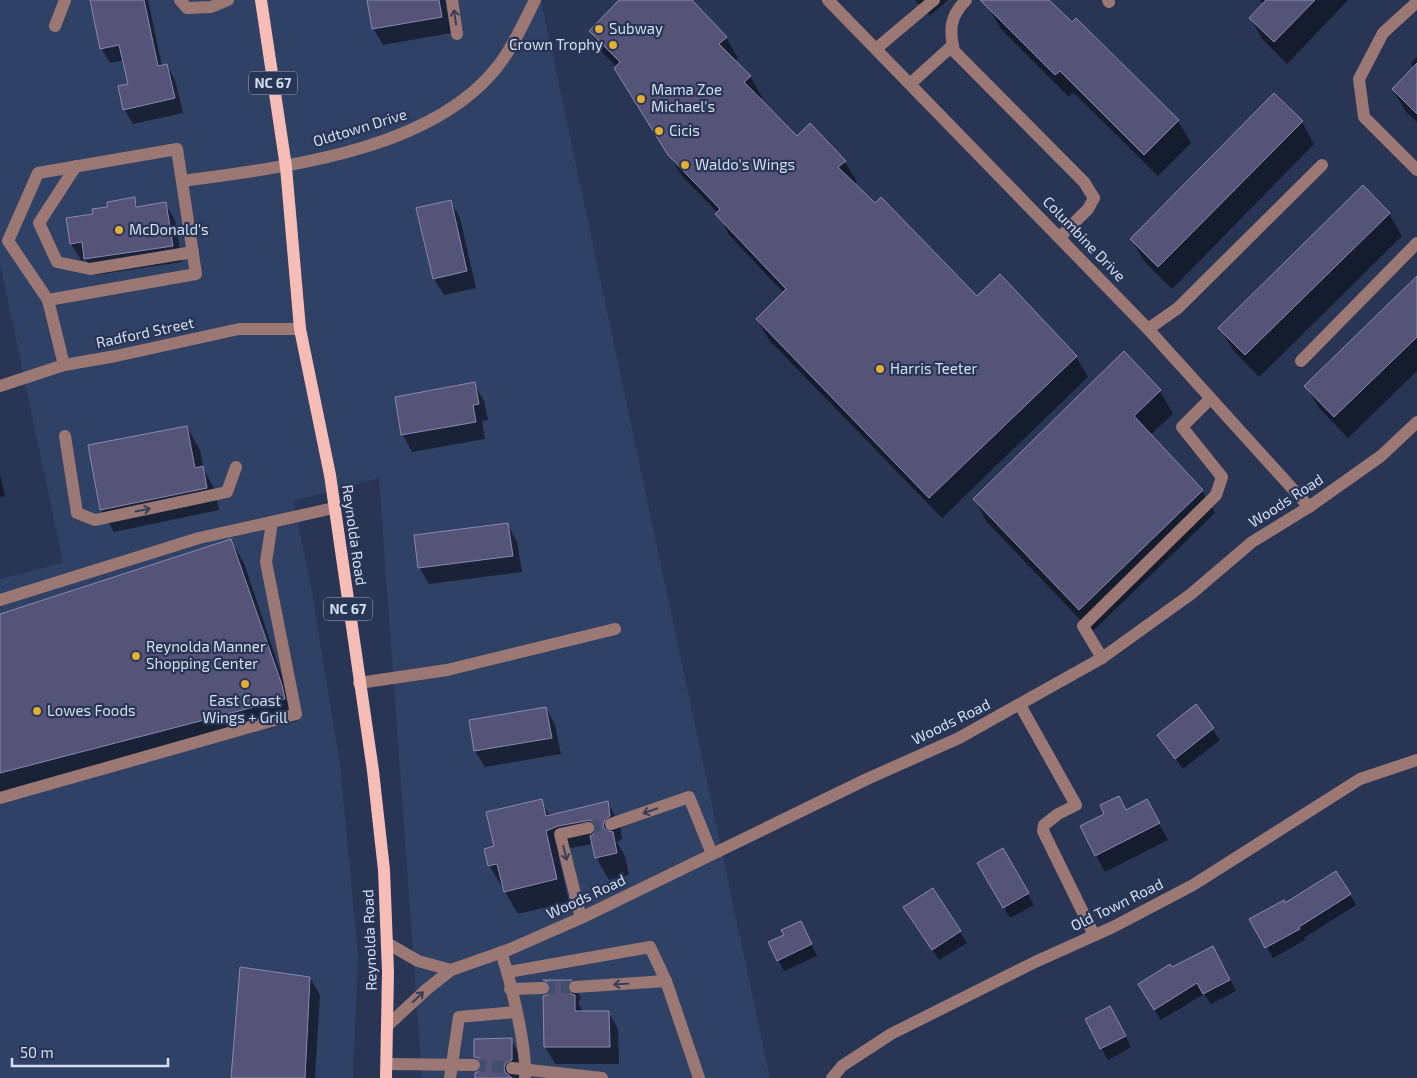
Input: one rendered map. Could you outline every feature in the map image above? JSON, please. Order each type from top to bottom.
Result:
[{"type":"main road","name":"Reynolda Road","points":[[261,0],[286,166],[300,329],[330,475],[373,771],[384,870],[387,943],[386,1078]]},
{"type":"street","points":[[55,26],[64,0]]},
{"type":"street","points":[[180,0],[187,8],[211,7],[228,0]]},
{"type":"street","points":[[452,0],[457,34]]},
{"type":"street","name":"Oldtown Drive","points":[[183,181],[286,166],[371,145],[425,125],[477,88],[498,67],[535,0]]},
{"type":"street","name":"Columbine Drive","points":[[828,0],[877,48],[1148,329],[1309,507]]},
{"type":"street","points":[[877,48],[934,0]]},
{"type":"street","points":[[966,0],[955,11],[952,22],[954,51],[1084,182],[1094,198],[1088,209],[1060,237]]},
{"type":"street","points":[[1417,2],[1382,34],[1359,80],[1364,117],[1417,170]]},
{"type":"street","points":[[911,84],[953,45]]},
{"type":"street","points":[[48,300],[196,274],[177,149],[38,173],[8,241],[48,300],[64,365]]},
{"type":"street","points":[[1148,329],[1178,308],[1322,165]]},
{"type":"street","points":[[76,166],[39,223],[57,262],[90,269],[193,252]]},
{"type":"street","points":[[1301,361],[1417,243]]},
{"type":"street","name":"Radford Street","points":[[0,386],[64,365],[116,356],[238,329],[300,329]]},
{"type":"street","points":[[1102,658],[1083,626],[1216,495],[1222,477],[1182,427],[1210,399]]},
{"type":"street","name":"Woods Road","points":[[387,1026],[427,989],[451,970],[501,952],[581,918],[867,779],[959,738],[1102,658],[1190,594],[1252,542],[1309,507],[1381,456],[1417,422]]},
{"type":"street","points":[[65,436],[77,513],[95,520],[227,492],[236,467]]},
{"type":"street","points":[[0,600],[199,538],[334,508]]},
{"type":"street","points":[[0,798],[296,714],[266,562],[272,522]]},
{"type":"street","points":[[359,683],[447,670],[615,629]]},
{"type":"street","points":[[1020,705],[1076,805],[1044,825],[1043,831],[1094,935]]},
{"type":"street","name":"Old Town Road","points":[[832,1078],[842,1066],[892,1034],[1193,885],[1360,779],[1417,760]]},
{"type":"street","points":[[611,824],[689,797],[712,854]]},
{"type":"street","points":[[581,918],[560,834],[588,828]]},
{"type":"street","points":[[387,943],[418,961],[451,970]]},
{"type":"street","points":[[508,972],[650,947],[666,981],[699,1078]]},
{"type":"street","points":[[501,952],[508,972],[516,1012],[525,1073]]},
{"type":"street","points":[[575,987],[666,981]]},
{"type":"street","points":[[510,989],[543,988]]},
{"type":"street","points":[[451,1072],[459,1017],[516,1012]]},
{"type":"street","points":[[387,1064],[451,1072],[474,1065]]},
{"type":"street","points":[[512,1068],[525,1073],[602,1078]]},
{"type":"shaded area","points":[[0,0],[541,0],[770,1078],[422,1078],[379,478],[293,501],[311,586],[340,764],[358,955],[353,1078],[0,1078],[0,579],[63,563],[0,263]]},
{"type":"building","points":[[90,0],[144,0],[158,66],[167,64],[175,98],[123,110],[118,86],[128,84],[119,45],[100,49]]},
{"type":"building","points":[[367,0],[439,0],[442,17],[372,29]]},
{"type":"building","points":[[619,0],[692,0],[727,37],[719,44],[751,76],[744,82],[797,136],[810,123],[846,161],[838,167],[875,203],[881,197],[977,296],[1000,274],[1077,356],[929,498],[756,319],[786,289],[715,214],[720,209],[668,155],[614,68],[620,62],[589,31]]},
{"type":"building","points":[[980,0],[1049,0],[1072,22],[1076,18],[1179,120],[1144,155],[1060,71],[1055,75]]},
{"type":"building","points":[[1266,0],[1315,0],[1274,42],[1249,18]]},
{"type":"building","points":[[1417,63],[1417,114],[1392,89]]},
{"type":"building","points":[[1274,93],[1303,121],[1158,267],[1130,239]]},
{"type":"building","points":[[1363,185],[1390,213],[1245,355],[1218,328]]},
{"type":"building","name":"McDonald's","points":[[135,197],[136,207],[166,202],[173,246],[84,259],[82,242],[70,244],[66,218],[93,214],[92,209],[107,207],[107,202]]},
{"type":"building","points":[[451,200],[467,271],[433,279],[416,208]]},
{"type":"building","points":[[1417,276],[1417,337],[1334,417],[1304,386]]},
{"type":"building","points":[[1124,351],[1161,390],[1134,416],[1203,490],[1079,610],[973,499]]},
{"type":"building","points":[[475,382],[479,404],[473,405],[476,422],[401,435],[395,397]]},
{"type":"building","points":[[187,426],[195,468],[203,466],[207,488],[100,510],[88,445]]},
{"type":"building","points":[[508,523],[513,556],[418,568],[414,535]]},
{"type":"building","name":"Reynolda Manner Shopping Center","points":[[231,539],[282,685],[285,699],[0,773],[0,614]]},
{"type":"building","points":[[1196,704],[1214,728],[1175,759],[1157,735]]},
{"type":"building","points":[[546,707],[552,738],[474,751],[469,720]]},
{"type":"building","points":[[1119,796],[1126,810],[1147,799],[1160,823],[1095,856],[1080,826],[1104,814],[1100,805]]},
{"type":"building","points":[[542,799],[546,816],[608,801],[610,816],[605,819],[603,826],[606,830],[613,832],[617,853],[595,858],[590,836],[594,834],[596,827],[591,820],[558,826],[546,831],[557,879],[504,892],[497,864],[488,866],[484,849],[494,846],[486,812]]},
{"type":"building","points":[[1003,848],[1029,893],[1003,908],[977,863]]},
{"type":"building","points":[[1336,871],[1351,894],[1299,927],[1300,929],[1265,948],[1249,919],[1284,900],[1285,903]]},
{"type":"building","points":[[933,888],[961,931],[932,950],[903,907]]},
{"type":"building","points":[[801,921],[812,944],[777,961],[768,942],[784,935],[781,930]]},
{"type":"building","points":[[1213,946],[1230,980],[1203,994],[1197,983],[1154,1010],[1138,984],[1170,964],[1172,967]]},
{"type":"building","points":[[240,967],[310,977],[305,1078],[231,1078]]},
{"type":"building","points":[[543,980],[572,980],[567,988],[571,994],[575,995],[575,1011],[609,1011],[610,1047],[544,1047],[543,996],[548,995],[551,988],[550,983]]},
{"type":"building","points":[[1110,1006],[1126,1036],[1100,1049],[1085,1019]]},
{"type":"building","points":[[512,1038],[512,1060],[506,1063],[504,1068],[505,1072],[512,1078],[475,1078],[475,1073],[481,1070],[482,1065],[479,1058],[474,1057],[474,1039]]},
{"type":"tunnel","points":[[588,828],[611,824]]},
{"type":"tunnel","points":[[543,988],[575,987]]},
{"type":"tunnel","points":[[474,1065],[512,1068]]},
{"type":"place","name":"Subway","points":[[599,29]]},
{"type":"place","name":"Crown Trophy","points":[[613,45]]},
{"type":"place","name":"Mama Zoe Michael's","points":[[641,99]]},
{"type":"place","name":"Cicis","points":[[659,131]]},
{"type":"place","name":"Waldo's Wings","points":[[685,165]]},
{"type":"place","name":"McDonald's","points":[[119,230]]},
{"type":"place","name":"Harris Teeter","points":[[880,369]]},
{"type":"place","name":"Reynolda Manner Shopping Center","points":[[136,656]]},
{"type":"place","name":"East Coast Wings + Grill","points":[[245,684]]},
{"type":"place","name":"Lowes Foods","points":[[37,711]]}]
